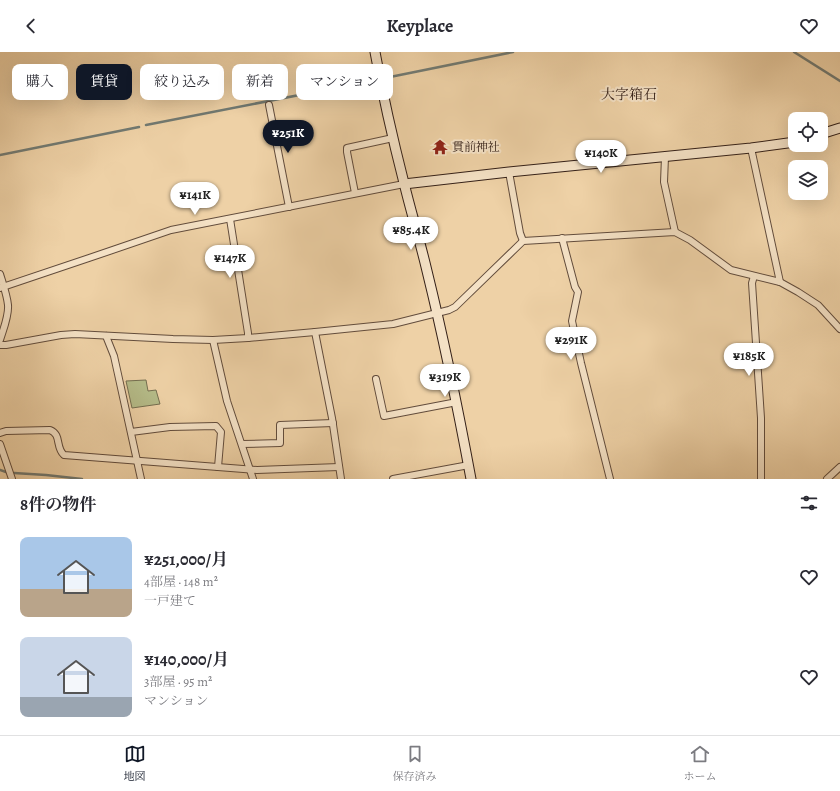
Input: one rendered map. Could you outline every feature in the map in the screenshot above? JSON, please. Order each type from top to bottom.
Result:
[{"type":"street","points":[[375,52],[404,184],[438,313],[457,402],[471,479]]},
{"type":"street","points":[[269,105],[289,207]]},
{"type":"street","points":[[828,132],[840,128]]},
{"type":"street","points":[[355,193],[347,148],[393,138]]},
{"type":"street","points":[[2,288],[171,230],[355,193],[404,184],[788,143]]},
{"type":"street","points":[[751,148],[780,282]]},
{"type":"street","points":[[665,157],[664,182],[675,232]]},
{"type":"street","points":[[509,172],[520,234],[523,240]]},
{"type":"street","points":[[230,219],[248,338]]},
{"type":"street","points":[[0,345],[75,334],[213,340],[393,324],[449,310],[455,307],[523,240],[675,232],[690,240],[731,270],[780,282],[798,292],[818,305],[840,329]]},
{"type":"street","points":[[562,238],[575,287],[578,292],[572,321],[610,479]]},
{"type":"street","points":[[0,274],[2,288],[8,306],[0,340]]},
{"type":"street","points":[[754,276],[752,282],[761,418],[761,479]]},
{"type":"street","points":[[315,332],[333,423],[341,479]]},
{"type":"street","points":[[106,336],[114,356],[141,479]]},
{"type":"street","points":[[213,340],[227,401],[253,479]]},
{"type":"street","points":[[376,379],[384,416],[457,402]]},
{"type":"street","points":[[242,444],[280,443],[280,425],[333,423]]},
{"type":"street","points":[[131,432],[170,427],[216,426],[221,432],[218,467]]},
{"type":"street","points":[[0,433],[6,431],[50,430],[57,436],[60,451],[64,454],[250,470],[339,467]]},
{"type":"street","points":[[0,444],[12,479]]},
{"type":"street","points":[[393,479],[469,465]]},
{"type":"street","points":[[827,479],[840,467]]},
{"type":"green space","points":[[146,380],[148,391],[156,390],[160,404],[132,408],[126,381]]},
{"type":"waterway","points":[[393,76],[513,52]]},
{"type":"waterway","points":[[794,52],[840,81]]},
{"type":"waterway","points":[[146,125],[296,96]]},
{"type":"waterway","points":[[0,155],[139,127]]},
{"type":"waterway","points":[[0,470],[6,472]]},
{"type":"waterway","points":[[14,473],[82,479]]},
{"type":"place","name":"貫前神社","points":[[440,147]]},
{"type":"district","name":"大字箱石","points":[[629,94]]}]
